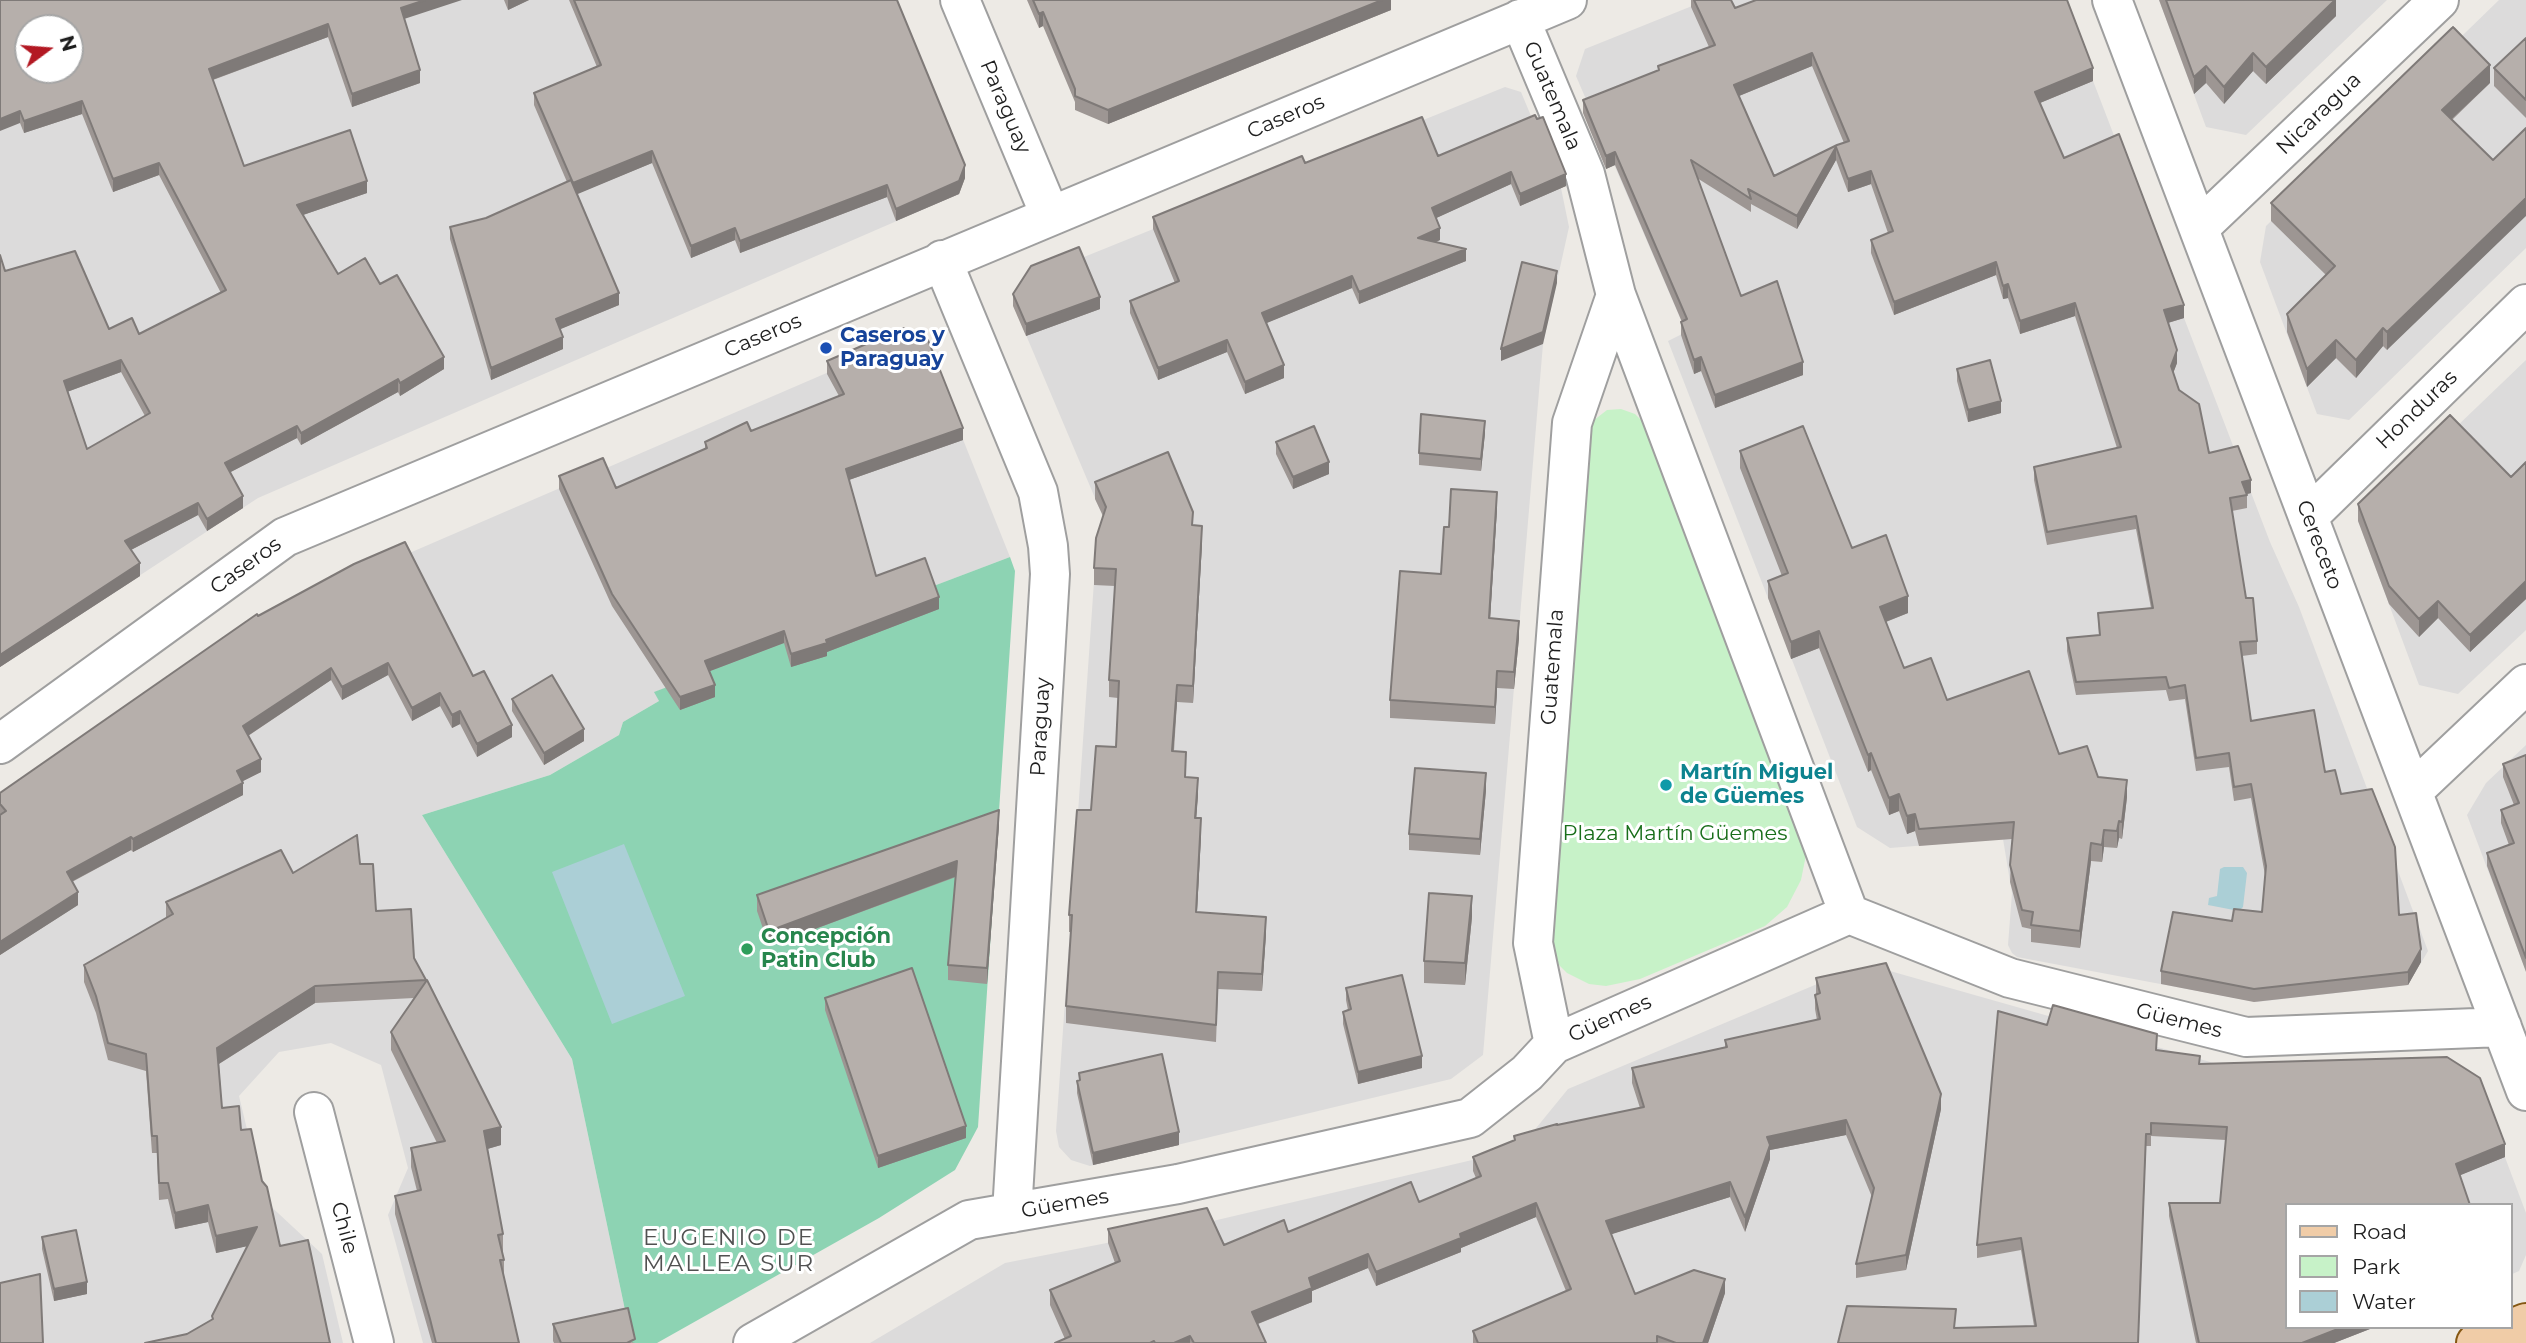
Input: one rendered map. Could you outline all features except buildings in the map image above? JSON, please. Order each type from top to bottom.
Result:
[{"type":"main road","points":[[2476,1343],[2511,1329]]},
{"type":"street","name":"Paraguay","points":[[960,0],[1050,215]]},
{"type":"street","name":"Caseros","points":[[0,744],[285,537],[1567,0]]},
{"type":"street","name":"Cereceto","points":[[2112,0],[2526,1091]]},
{"type":"street","name":"Nicaragua","points":[[2199,228],[2439,0]]},
{"type":"street","name":"Guatemala","points":[[1520,19],[1585,174],[1616,295],[1849,914]]},
{"type":"street","name":"Paraguay","points":[[942,260],[1038,492],[1047,533],[1051,574],[1012,1213]]},
{"type":"street","name":"Guatemala","points":[[1554,1044],[1533,943],[1572,423],[1616,295]]},
{"type":"street","name":"Honduras","points":[[2308,517],[2526,304]]},
{"type":"street","points":[[2413,792],[2526,684]]},
{"type":"street","name":"Güemes","points":[[755,1343],[969,1220],[1178,1184],[1469,1118],[1527,1073],[1554,1044],[1849,914],[2010,978],[2246,1037],[2502,1027]]},
{"type":"street","name":"Chile","points":[[314,1112],[374,1343]]},
{"type":"shaded area","points":[[0,0],[892,0],[959,194],[258,498],[0,667]]},
{"type":"shaded area","points":[[1707,0],[2062,0],[2270,542],[2299,607],[2428,951],[2408,985],[2256,1002],[2017,957],[2008,945],[2012,893],[2003,839],[1890,848],[1857,827],[1668,341],[1686,332],[1576,76],[1585,49]]},
{"type":"shaded area","points":[[2159,0],[2387,0],[2246,135],[2206,127]]},
{"type":"shaded area","points":[[2499,0],[2526,0],[2526,248],[2349,420],[2317,414],[2260,262],[2266,226]]},
{"type":"shaded area","points":[[1505,87],[1521,92],[1561,188],[1569,227],[1543,344],[1483,1055],[1451,1079],[1090,1166],[1071,1160],[1059,1147],[1056,1131],[1095,567],[1106,524],[1026,335],[1079,259]]},
{"type":"shaded area","points":[[903,340],[928,352],[1010,557],[655,692],[659,701],[623,722],[619,735],[550,775],[422,815],[572,1059],[632,1343],[423,1343],[388,1215],[408,1168],[381,1065],[331,1043],[279,1052],[239,1096],[264,1200],[322,1254],[343,1343],[0,1343],[0,805],[289,605]]},
{"type":"shaded area","points":[[2526,360],[2526,630],[2458,694],[2419,685],[2358,521]]},
{"type":"shaded area","points":[[2526,745],[2526,971],[2467,815],[2486,783]]},
{"type":"shaded area","points":[[1883,969],[2256,1075],[2480,1091],[2526,1213],[2526,1255],[2519,1271],[2512,1274],[2512,1203],[2284,1203],[2284,1329],[2370,1329],[2334,1343],[870,1343],[1005,1263],[1183,1228],[1519,1149],[1568,1089],[1848,971]]},
{"type":"green space","name":"Plaza Martín Güemes","points":[[1621,409],[1635,414],[1645,424],[1805,843],[1806,855],[1801,880],[1787,907],[1765,926],[1640,979],[1606,986],[1589,984],[1567,973],[1559,965],[1547,920],[1589,424],[1607,410]]},
{"type":"green space","name":"Concepción Patin Club","points":[[1010,557],[1015,571],[978,1127],[955,1170],[879,1218],[657,1343],[632,1343],[572,1059],[422,815],[550,775],[619,735],[623,722],[659,701],[654,692]]},
{"type":"water","points":[[624,844],[685,996],[612,1024],[552,872]]},
{"type":"water","points":[[2243,867],[2247,873],[2243,907],[2239,911],[2208,905],[2209,898],[2217,896],[2220,869]]},
{"type":"place","name":"Caseros y Paraguay","points":[[826,348]]},
{"type":"place","name":"Martín Miguel de Güemes","points":[[1666,785]]},
{"type":"place","name":"Concepción Patin Club","points":[[747,949]]},
{"type":"district","name":"EUGENIO DE MALLEA SUR","points":[[729,1251]]}]
